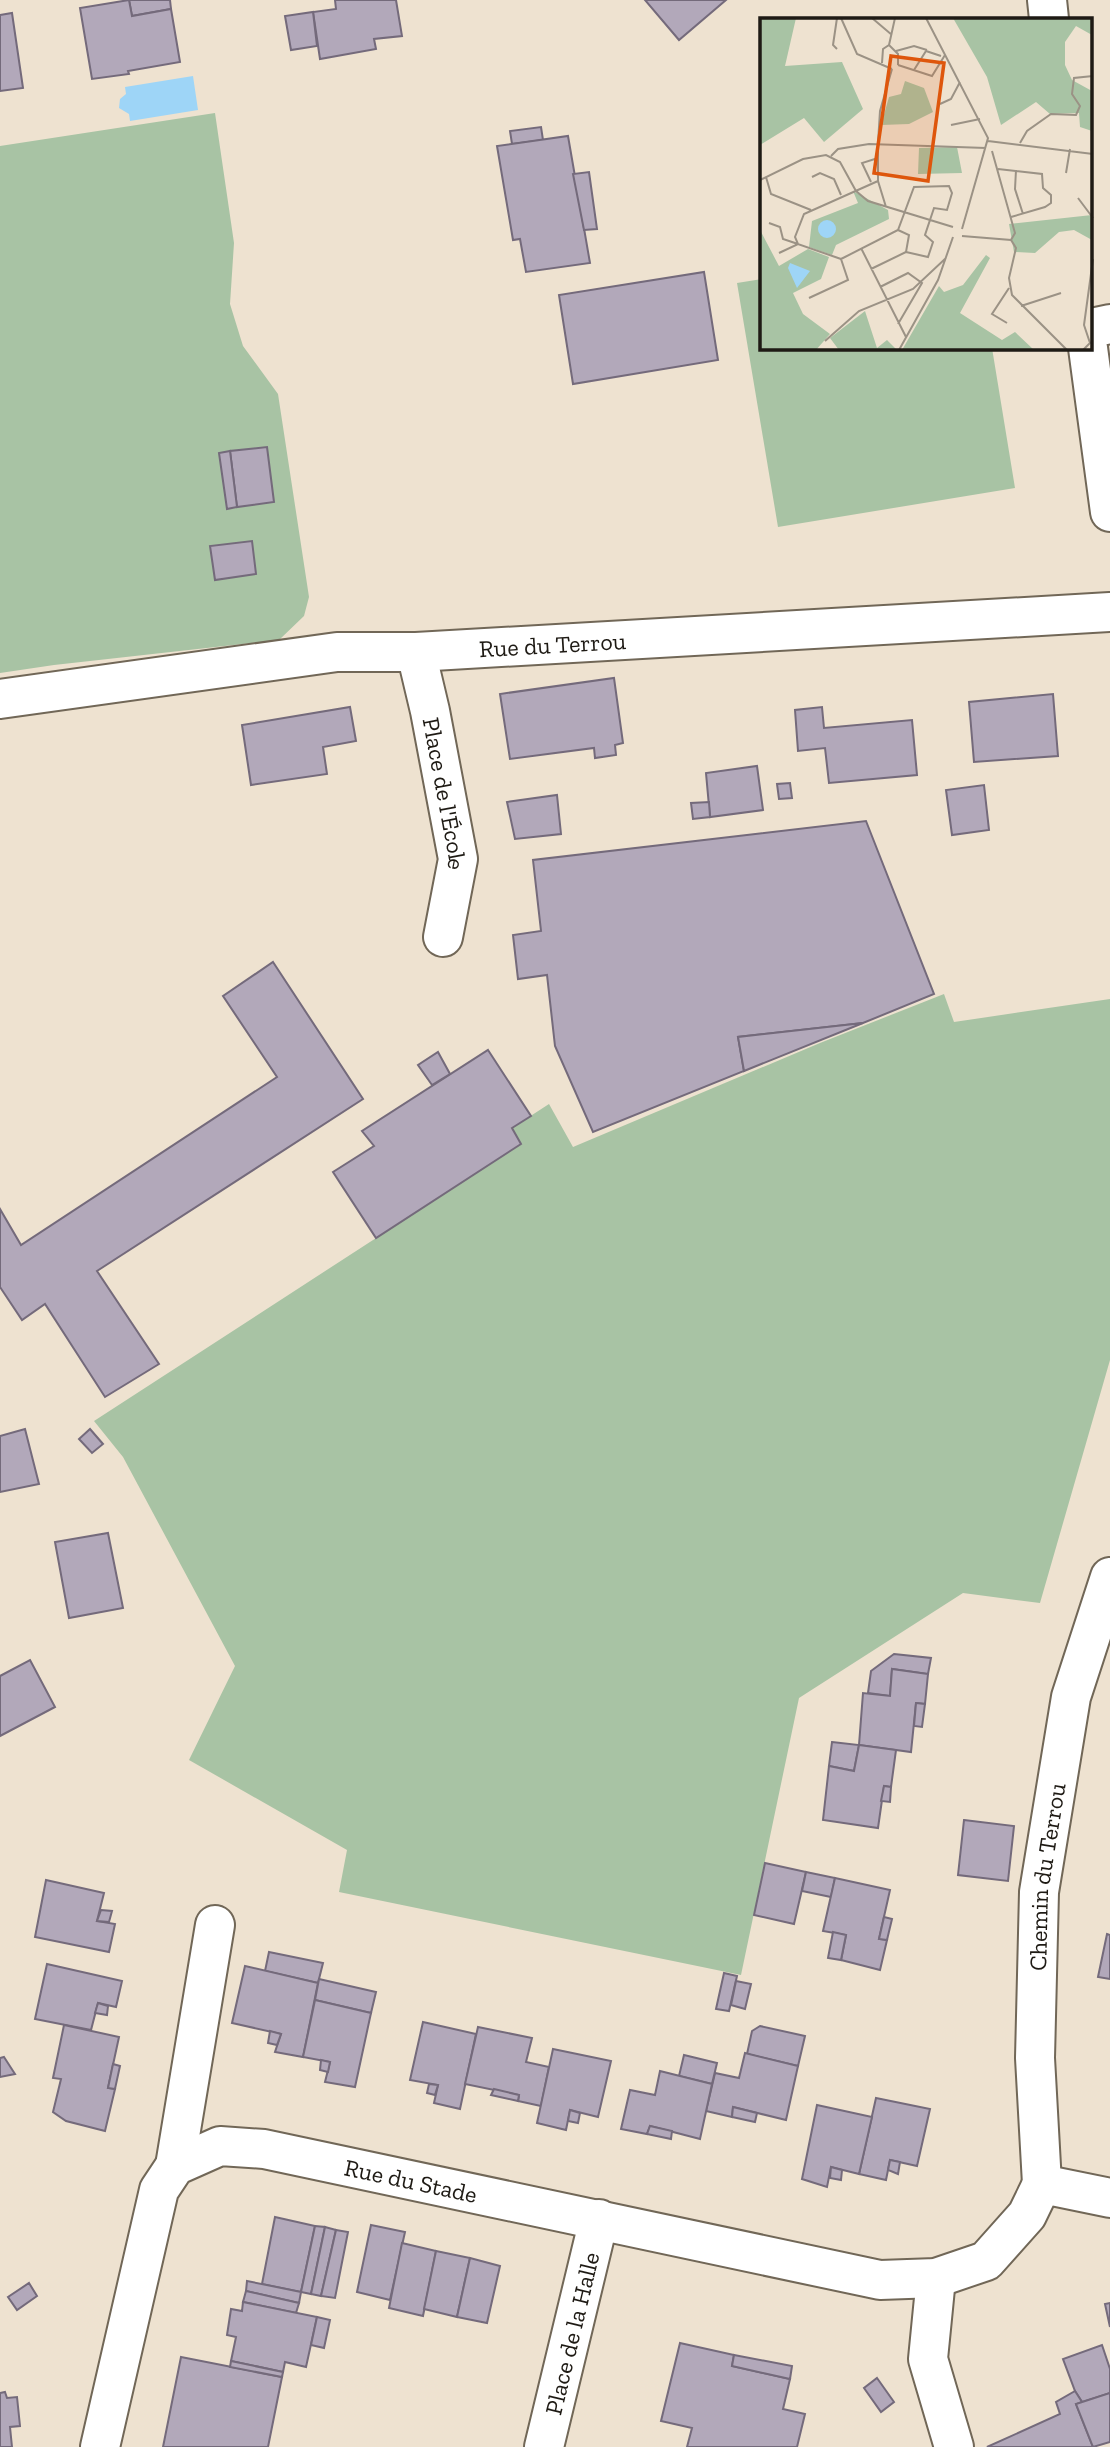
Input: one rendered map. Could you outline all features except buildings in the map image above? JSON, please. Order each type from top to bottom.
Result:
[{"type":"street","points":[[1047,0],[1049,18]]},
{"type":"street","points":[[1092,328],[1110,324]]},
{"type":"street","points":[[1088,350],[1110,512]]},
{"type":"street","name":"Rue du Terrou","points":[[0,699],[337,652],[416,652],[1110,612]]},
{"type":"street","name":"Place de l'École","points":[[416,652],[430,710],[458,859],[443,937]]},
{"type":"street","name":"Chemin du Terrou","points":[[1042,2184],[1035,2058],[1039,1892],[1071,1697],[1110,1577]]},
{"type":"street","points":[[100,2447],[159,2190],[175,2166],[215,1925]]},
{"type":"street","name":"Rue du Stade","points":[[175,2166],[220,2146],[264,2149],[880,2280],[936,2278],[986,2261],[1027,2215],[1042,2184]]},
{"type":"street","points":[[1042,2184],[1110,2198]]},
{"type":"street","name":"Place de la Halle","points":[[544,2447],[599,2219]]},
{"type":"street","points":[[936,2278],[928,2359],[954,2447]]},
{"type":"green space","points":[[215,113],[234,243],[230,304],[243,346],[278,394],[309,597],[304,616],[279,640],[0,673],[0,146]]},
{"type":"green space","points":[[760,279],[760,350],[992,350],[1015,488],[778,527],[737,283]]},
{"type":"green space","points":[[944,994],[954,1022],[1110,999],[1110,1360],[1040,1603],[963,1593],[799,1698],[741,1975],[339,1892],[347,1850],[189,1760],[235,1666],[123,1457],[94,1421],[521,1144],[512,1128],[549,1104],[573,1147]]},
{"type":"water","points":[[193,76],[198,110],[130,121],[129,114],[119,108],[120,99],[126,94],[125,87]]}]
